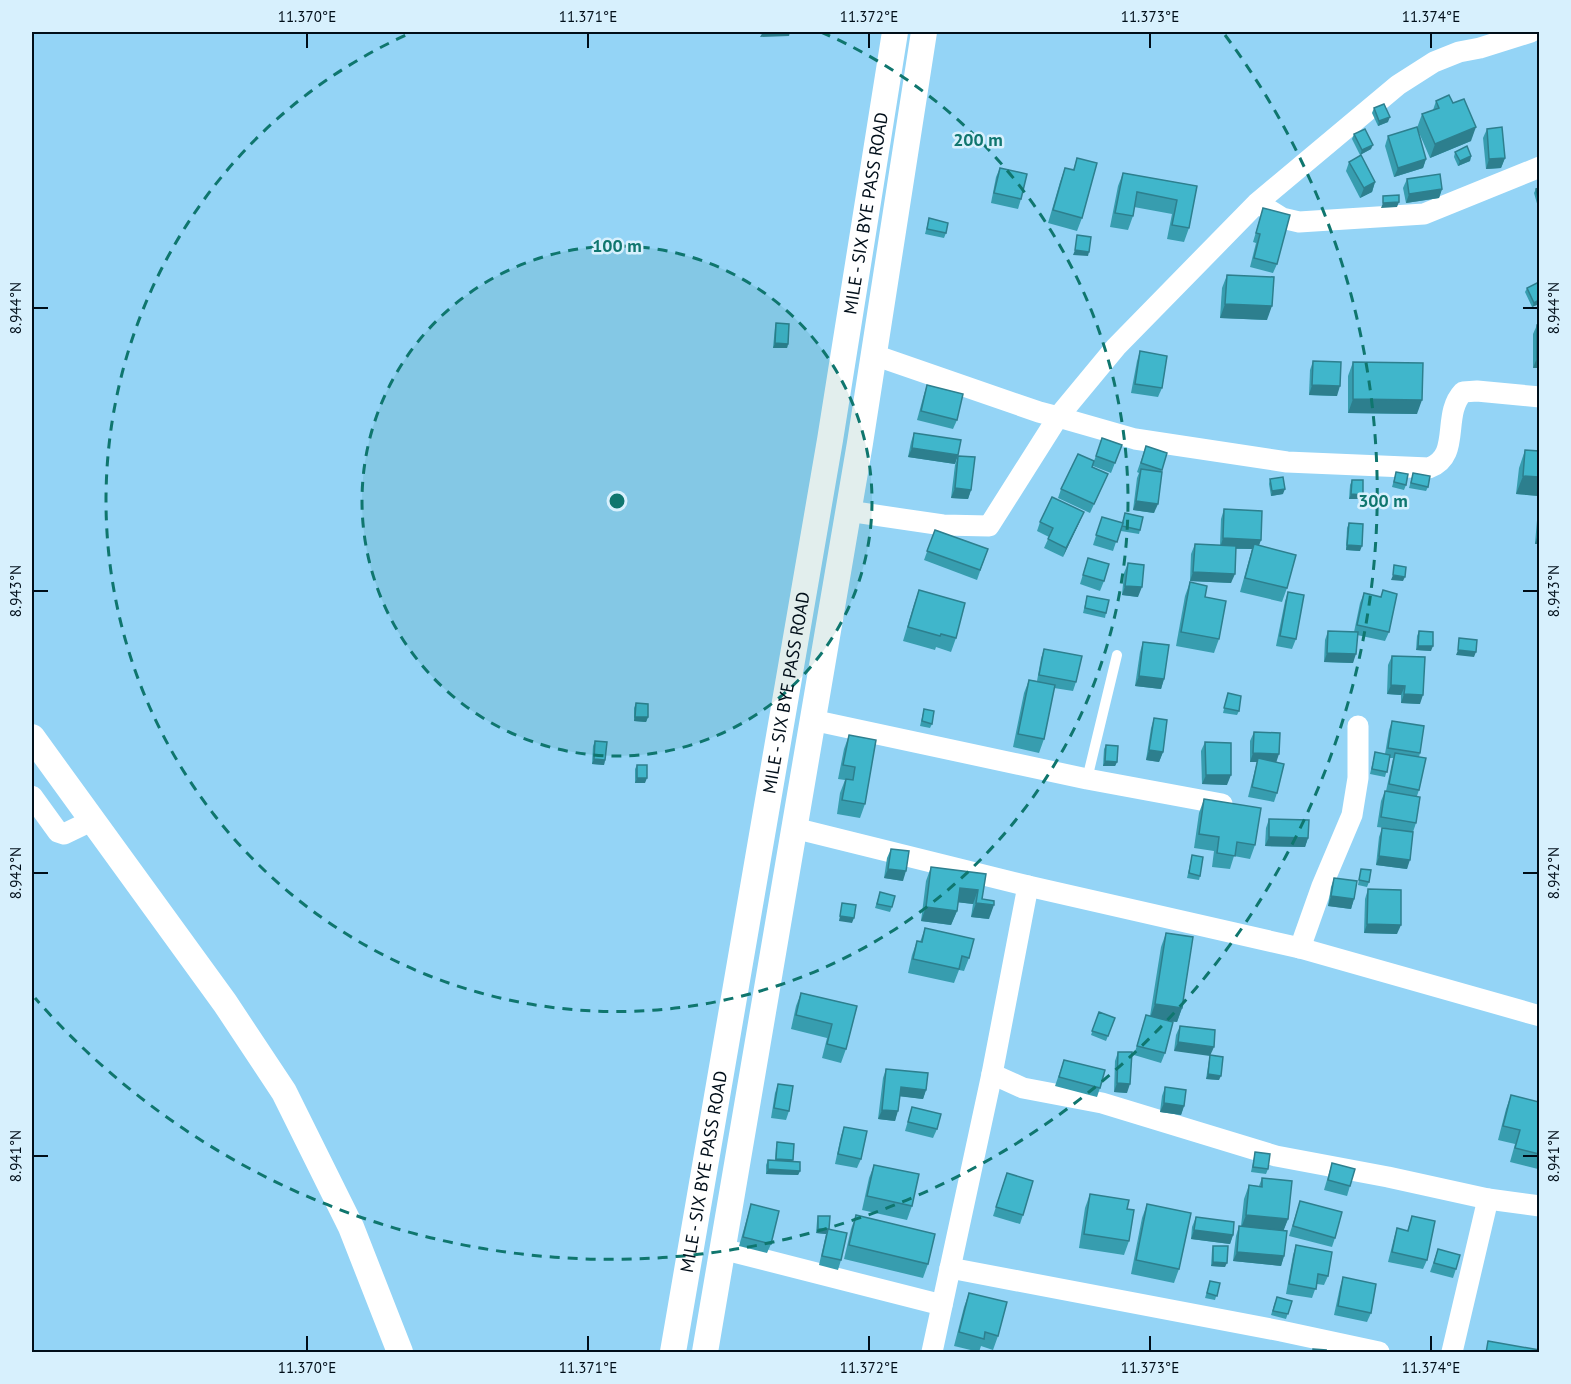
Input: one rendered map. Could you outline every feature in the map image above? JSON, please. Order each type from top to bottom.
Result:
[{"type":"street","name":"MILE - SIX BYE PASS ROAD","points":[[673,1353],[830,440],[895,32]]},
{"type":"street","points":[[705,1353],[860,443],[924,32]]},
{"type":"street","points":[[848,511],[943,525],[989,526],[1058,417],[1116,347],[1257,202],[1398,85],[1434,62],[1459,52],[1531,32]]},
{"type":"street","points":[[1257,202],[1282,218],[1299,222],[1424,214],[1539,167]]},
{"type":"street","points":[[874,355],[1039,412],[1135,439],[1287,462],[1430,468],[1445,458],[1452,412],[1463,392],[1477,391],[1539,397]]},
{"type":"street","points":[[830,440],[860,443]]},
{"type":"street","points":[[812,720],[1087,779],[1222,804]]},
{"type":"street","points":[[1300,948],[1322,886],[1352,815],[1358,778],[1358,726]]},
{"type":"street","points":[[32,737],[225,1003],[284,1092],[351,1227],[400,1353]]},
{"type":"street","points":[[32,796],[58,832],[64,834],[92,821]]},
{"type":"street","points":[[794,828],[1028,886],[1300,948],[1539,1016]]},
{"type":"street","points":[[932,1353],[992,1074],[1028,886]]},
{"type":"street","points":[[992,1074],[1023,1088],[1102,1103],[1276,1156],[1388,1176],[1488,1199],[1539,1206]]},
{"type":"street","points":[[1452,1353],[1488,1199]]},
{"type":"street","points":[[722,1249],[942,1305]]},
{"type":"street","points":[[950,1268],[1281,1331],[1379,1353]]},
{"type":"lane","points":[[1087,779],[1117,654]]},
{"type":"building","points":[[1449,95],[1453,103],[1464,99],[1476,127],[1435,144],[1422,114],[1439,108],[1436,101]]},
{"type":"building","points":[[1384,104],[1390,117],[1379,121],[1374,108]]},
{"type":"building","points":[[1417,127],[1426,159],[1398,168],[1388,136]]},
{"type":"building","points":[[1502,127],[1505,158],[1489,159],[1487,129]]},
{"type":"building","points":[[1365,129],[1373,145],[1362,150],[1354,134]]},
{"type":"building","points":[[1467,146],[1471,156],[1460,161],[1455,152]]},
{"type":"building","points":[[1361,155],[1375,182],[1364,188],[1349,162]]},
{"type":"building","points":[[1077,158],[1097,163],[1082,218],[1053,210],[1065,168],[1074,170]]},
{"type":"building","points":[[1000,168],[1027,174],[1021,199],[994,193]]},
{"type":"building","points":[[1123,173],[1197,186],[1189,228],[1172,225],[1177,200],[1137,192],[1133,216],[1115,213]]},
{"type":"building","points":[[1440,174],[1442,189],[1409,194],[1407,179]]},
{"type":"building","points":[[1399,195],[1399,202],[1383,203],[1383,196]]},
{"type":"building","points":[[1263,208],[1290,215],[1277,264],[1254,258],[1260,234],[1256,233]]},
{"type":"building","points":[[929,218],[948,223],[946,233],[927,229]]},
{"type":"building","points":[[1077,235],[1091,237],[1089,252],[1075,250]]},
{"type":"building","points":[[1227,275],[1274,277],[1272,306],[1225,304]]},
{"type":"building","points":[[1539,282],[1539,300],[1534,303],[1527,288]]},
{"type":"building","points":[[776,323],[789,324],[788,344],[775,343]]},
{"type":"building","points":[[1537,325],[1539,325],[1539,358],[1537,358]]},
{"type":"building","points":[[1140,351],[1167,356],[1162,388],[1135,384]]},
{"type":"building","points":[[1313,361],[1341,362],[1340,386],[1312,385]]},
{"type":"building","points":[[1353,362],[1423,363],[1422,400],[1353,399]]},
{"type":"building","points":[[927,385],[963,394],[957,420],[921,411]]},
{"type":"building","points":[[914,433],[961,440],[958,455],[912,448]]},
{"type":"building","points":[[1102,438],[1122,445],[1115,463],[1096,456]]},
{"type":"building","points":[[1146,446],[1167,453],[1162,470],[1141,463]]},
{"type":"building","points":[[1525,450],[1539,451],[1539,477],[1523,476]]},
{"type":"building","points":[[1078,454],[1094,461],[1092,467],[1108,474],[1094,504],[1061,489]]},
{"type":"building","points":[[958,456],[975,457],[971,490],[955,488]]},
{"type":"building","points":[[1141,469],[1162,472],[1158,504],[1136,501]]},
{"type":"building","points":[[1396,472],[1408,474],[1406,485],[1394,482]]},
{"type":"building","points":[[1413,473],[1430,476],[1428,487],[1411,483]]},
{"type":"building","points":[[1283,477],[1285,489],[1272,491],[1270,479]]},
{"type":"building","points":[[1352,480],[1363,480],[1363,495],[1351,494]]},
{"type":"building","points":[[1052,497],[1084,512],[1066,548],[1048,539],[1053,528],[1040,522]]},
{"type":"building","points":[[1224,509],[1262,511],[1261,540],[1223,538]]},
{"type":"building","points":[[1125,513],[1143,517],[1140,530],[1122,526]]},
{"type":"building","points":[[1102,517],[1123,523],[1117,542],[1096,535]]},
{"type":"building","points":[[1349,523],[1363,524],[1362,546],[1347,545]]},
{"type":"building","points":[[935,530],[988,549],[980,570],[927,551]]},
{"type":"building","points":[[1195,544],[1236,546],[1235,574],[1193,572]]},
{"type":"building","points":[[1254,544],[1296,555],[1287,588],[1245,578]]},
{"type":"building","points":[[1088,558],[1109,564],[1104,581],[1083,575]]},
{"type":"building","points":[[1128,563],[1144,565],[1142,587],[1125,586]]},
{"type":"building","points":[[1394,565],[1406,567],[1405,577],[1393,575]]},
{"type":"building","points":[[1190,582],[1207,586],[1205,597],[1226,601],[1219,639],[1181,632]]},
{"type":"building","points":[[919,590],[965,603],[956,638],[908,627]]},
{"type":"building","points":[[1383,590],[1397,594],[1389,632],[1357,625],[1364,593],[1381,597]]},
{"type":"building","points":[[1288,592],[1304,595],[1296,639],[1280,636]]},
{"type":"building","points":[[1087,596],[1109,600],[1106,613],[1085,608]]},
{"type":"building","points":[[1328,631],[1358,632],[1356,654],[1327,653]]},
{"type":"building","points":[[1419,631],[1433,632],[1433,646],[1418,646]]},
{"type":"building","points":[[1459,638],[1477,640],[1476,652],[1458,650]]},
{"type":"building","points":[[1143,642],[1169,645],[1164,679],[1139,676]]},
{"type":"building","points":[[1044,649],[1082,656],[1076,682],[1039,675]]},
{"type":"building","points":[[1392,656],[1425,657],[1423,695],[1404,694],[1405,686],[1391,685]]},
{"type":"building","points":[[1029,680],[1055,685],[1044,739],[1018,734]]},
{"type":"building","points":[[1228,693],[1241,696],[1239,711],[1224,708]]},
{"type":"building","points":[[636,703],[648,704],[648,717],[635,717]]},
{"type":"building","points":[[924,709],[934,711],[932,724],[922,721]]},
{"type":"building","points":[[1154,718],[1167,720],[1163,752],[1149,750]]},
{"type":"building","points":[[1392,721],[1424,726],[1420,753],[1388,748]]},
{"type":"building","points":[[1254,732],[1280,733],[1279,754],[1253,753]]},
{"type":"building","points":[[849,735],[876,740],[865,804],[842,800],[846,779],[853,780],[855,767],[843,765]]},
{"type":"building","points":[[595,741],[607,742],[605,760],[594,759]]},
{"type":"building","points":[[1205,742],[1231,743],[1231,775],[1206,775]]},
{"type":"building","points":[[1106,745],[1118,746],[1117,762],[1105,761]]},
{"type":"building","points":[[1375,752],[1390,755],[1387,772],[1372,769]]},
{"type":"building","points":[[1395,753],[1426,758],[1419,790],[1389,784]]},
{"type":"building","points":[[1258,758],[1284,764],[1277,793],[1252,787]]},
{"type":"building","points":[[637,765],[647,765],[647,778],[637,778]]},
{"type":"building","points":[[1385,791],[1420,797],[1416,823],[1381,817]]},
{"type":"building","points":[[1204,799],[1261,808],[1255,845],[1237,842],[1235,856],[1217,853],[1219,837],[1199,834]]},
{"type":"building","points":[[1269,819],[1309,820],[1308,838],[1269,837]]},
{"type":"building","points":[[1382,828],[1413,832],[1410,860],[1379,856]]},
{"type":"building","points":[[891,849],[909,851],[906,871],[888,869]]},
{"type":"building","points":[[1192,855],[1203,857],[1200,876],[1189,873]]},
{"type":"building","points":[[931,867],[986,874],[982,899],[994,901],[994,905],[976,903],[978,890],[960,888],[957,911],[926,907]]},
{"type":"building","points":[[1361,869],[1371,870],[1369,882],[1359,880]]},
{"type":"building","points":[[1334,878],[1357,881],[1354,899],[1331,896]]},
{"type":"building","points":[[1368,889],[1401,890],[1401,925],[1367,924]]},
{"type":"building","points":[[880,892],[895,896],[892,907],[877,904]]},
{"type":"building","points":[[842,903],[856,905],[854,918],[840,916]]},
{"type":"building","points":[[925,928],[974,939],[969,958],[962,956],[959,969],[913,959],[917,941],[922,942]]},
{"type":"building","points":[[1166,933],[1193,937],[1182,1008],[1155,1004]]},
{"type":"building","points":[[801,993],[857,1006],[846,1049],[827,1044],[832,1024],[796,1015]]},
{"type":"building","points":[[1099,1012],[1115,1018],[1108,1036],[1092,1031]]},
{"type":"building","points":[[1146,1015],[1173,1022],[1165,1053],[1137,1046]]},
{"type":"building","points":[[1180,1026],[1215,1030],[1214,1047],[1178,1042]]},
{"type":"building","points":[[1118,1052],[1132,1052],[1130,1084],[1117,1083]]},
{"type":"building","points":[[1210,1055],[1223,1057],[1221,1076],[1208,1074]]},
{"type":"building","points":[[1064,1060],[1105,1070],[1100,1088],[1059,1077]]},
{"type":"building","points":[[886,1069],[928,1073],[926,1090],[901,1087],[898,1111],[882,1110]]},
{"type":"building","points":[[778,1084],[793,1086],[789,1111],[774,1108]]},
{"type":"building","points":[[1165,1087],[1186,1090],[1184,1106],[1164,1103]]},
{"type":"building","points":[[1511,1095],[1539,1102],[1539,1154],[1515,1148],[1520,1130],[1503,1126]]},
{"type":"building","points":[[912,1107],[941,1114],[937,1129],[908,1122]]},
{"type":"building","points":[[844,1127],[867,1131],[861,1159],[838,1154]]},
{"type":"building","points":[[777,1142],[794,1144],[793,1160],[776,1159]]},
{"type":"building","points":[[1255,1152],[1270,1154],[1268,1169],[1253,1167]]},
{"type":"building","points":[[768,1160],[800,1162],[800,1171],[768,1169]]},
{"type":"building","points":[[1332,1163],[1355,1169],[1350,1186],[1328,1180]]},
{"type":"building","points":[[874,1165],[919,1174],[912,1206],[867,1196]]},
{"type":"building","points":[[1007,1173],[1033,1181],[1023,1215],[996,1207]]},
{"type":"building","points":[[1262,1178],[1292,1181],[1288,1219],[1246,1215],[1249,1185],[1262,1187]]},
{"type":"building","points":[[1090,1194],[1129,1200],[1127,1209],[1134,1210],[1129,1241],[1084,1234]]},
{"type":"building","points":[[1300,1201],[1342,1212],[1335,1238],[1293,1226]]},
{"type":"building","points":[[751,1204],[779,1211],[771,1244],[743,1237]]},
{"type":"building","points":[[1147,1204],[1191,1213],[1179,1269],[1136,1260]]},
{"type":"building","points":[[856,1215],[935,1234],[928,1264],[849,1245]]},
{"type":"building","points":[[818,1216],[830,1216],[829,1229],[818,1229]]},
{"type":"building","points":[[1412,1216],[1435,1221],[1427,1260],[1392,1252],[1397,1228],[1408,1231]]},
{"type":"building","points":[[1196,1217],[1234,1222],[1233,1235],[1194,1230]]},
{"type":"building","points":[[1239,1226],[1287,1231],[1284,1256],[1237,1252]]},
{"type":"building","points":[[828,1229],[847,1233],[841,1260],[822,1256]]},
{"type":"building","points":[[1296,1245],[1332,1252],[1328,1276],[1318,1274],[1316,1289],[1289,1284]]},
{"type":"building","points":[[1213,1246],[1228,1246],[1227,1263],[1213,1262]]},
{"type":"building","points":[[1438,1249],[1460,1255],[1456,1269],[1434,1263]]},
{"type":"building","points":[[1343,1277],[1376,1284],[1371,1313],[1338,1306]]},
{"type":"building","points":[[1210,1281],[1220,1283],[1217,1296],[1207,1293]]},
{"type":"building","points":[[969,1293],[1007,1302],[998,1336],[985,1332],[984,1339],[959,1332]]},
{"type":"building","points":[[1277,1297],[1292,1301],[1288,1314],[1273,1311]]},
{"type":"building","points":[[1488,1341],[1539,1350],[1539,1353],[1486,1353]]},
{"type":"building","points":[[1313,1349],[1326,1350],[1325,1353],[1313,1353]]}]
